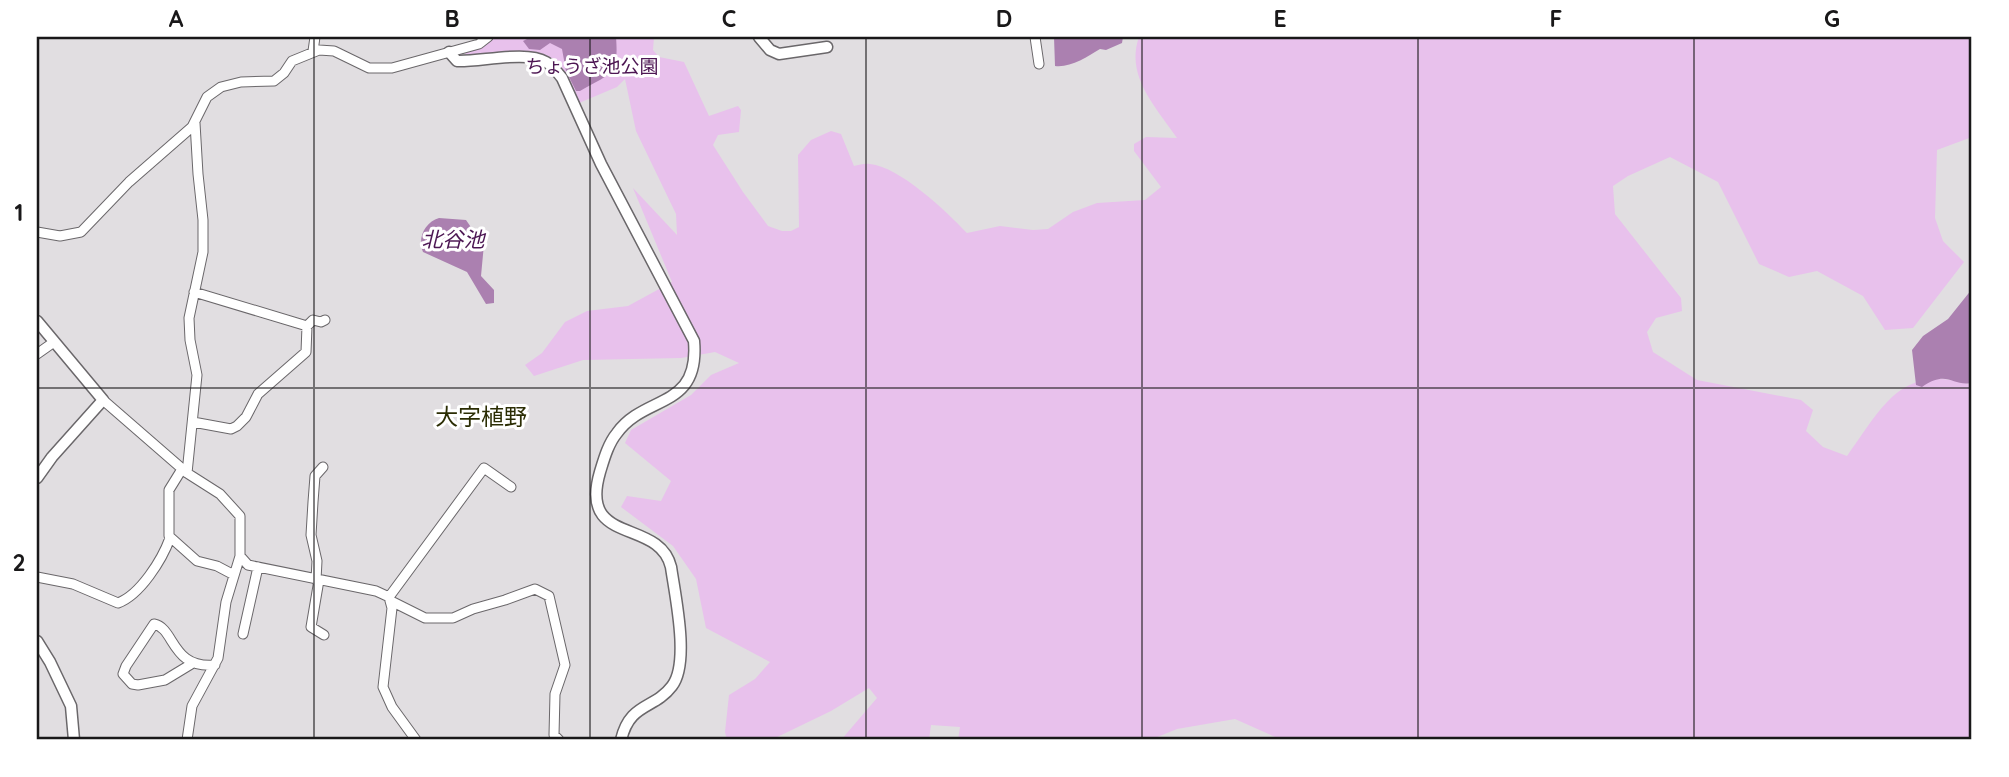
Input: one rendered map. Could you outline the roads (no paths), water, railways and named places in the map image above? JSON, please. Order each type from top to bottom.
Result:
[{"type":"street","points":[[313,51],[315,37]]},
{"type":"street","points":[[37,232],[60,236],[81,232],[137,175],[195,123],[207,97],[215,90],[241,82],[274,80],[284,73],[292,61],[313,51],[334,51],[365,67],[401,67],[479,44],[488,37]]},
{"type":"street","points":[[759,37],[770,50],[779,54],[827,47]]},
{"type":"street","points":[[1035,37],[1040,64]]},
{"type":"street","points":[[449,52],[457,61],[526,57],[544,61],[553,67],[562,78],[601,164],[694,341],[694,366],[690,377],[676,394],[627,422],[618,431],[605,456],[596,487],[596,502],[607,521],[613,526],[648,539],[667,554],[681,649],[680,667],[673,685],[632,716],[621,740]]},
{"type":"street","points":[[37,577],[73,584],[118,603],[134,592],[157,566],[170,538],[169,489],[184,471],[193,422],[197,375],[189,318],[202,259],[203,220],[195,123]]},
{"type":"street","points":[[194,292],[307,326]]},
{"type":"street","points":[[193,422],[231,429],[241,424],[258,394],[306,352],[307,326],[313,320],[326,320]]},
{"type":"street","points":[[37,321],[103,400],[184,471],[220,494],[240,516],[240,556],[226,602],[215,665],[192,706],[187,740]]},
{"type":"street","points":[[37,354],[54,342]]},
{"type":"street","points":[[37,478],[52,457],[103,400]]},
{"type":"street","points":[[323,467],[315,476],[313,502],[311,535],[318,580],[311,627],[324,635]]},
{"type":"street","points":[[416,740],[392,707],[383,687],[390,599],[484,468],[512,487]]},
{"type":"street","points":[[170,538],[197,561],[217,566],[234,575]]},
{"type":"street","points":[[240,556],[244,563],[258,567],[376,591],[425,618],[453,618],[473,608],[535,589],[549,596],[565,666],[555,694],[554,735],[559,740]]},
{"type":"street","points":[[243,634],[258,567]]},
{"type":"street","points":[[193,663],[173,678],[139,685],[132,684],[123,674],[125,666],[154,624],[162,627],[175,649],[193,663],[215,665]]},
{"type":"street","points":[[37,641],[71,706],[74,740]]},
{"type":"water","points":[[527,37],[616,37],[614,66],[606,76],[576,91],[566,71],[562,49],[550,43],[540,50],[529,49],[523,41]]},
{"type":"water","points":[[1054,37],[1123,37],[1122,43],[1106,50],[1100,49],[1078,61],[1055,66]]},
{"type":"water","name":"北谷池","points":[[439,218],[466,220],[478,234],[484,244],[481,276],[494,290],[494,303],[486,304],[467,272],[423,252],[421,241],[424,231],[430,223]]},
{"type":"water","points":[[1972,289],[1972,383],[1938,379],[1922,387],[1916,385],[1912,350],[1923,336],[1948,319]]},
{"type":"district","name":"大字植野","points":[[481,417]]},
{"type":"park label","name":"ちょうざ池公園","points":[[592,66]]}]
